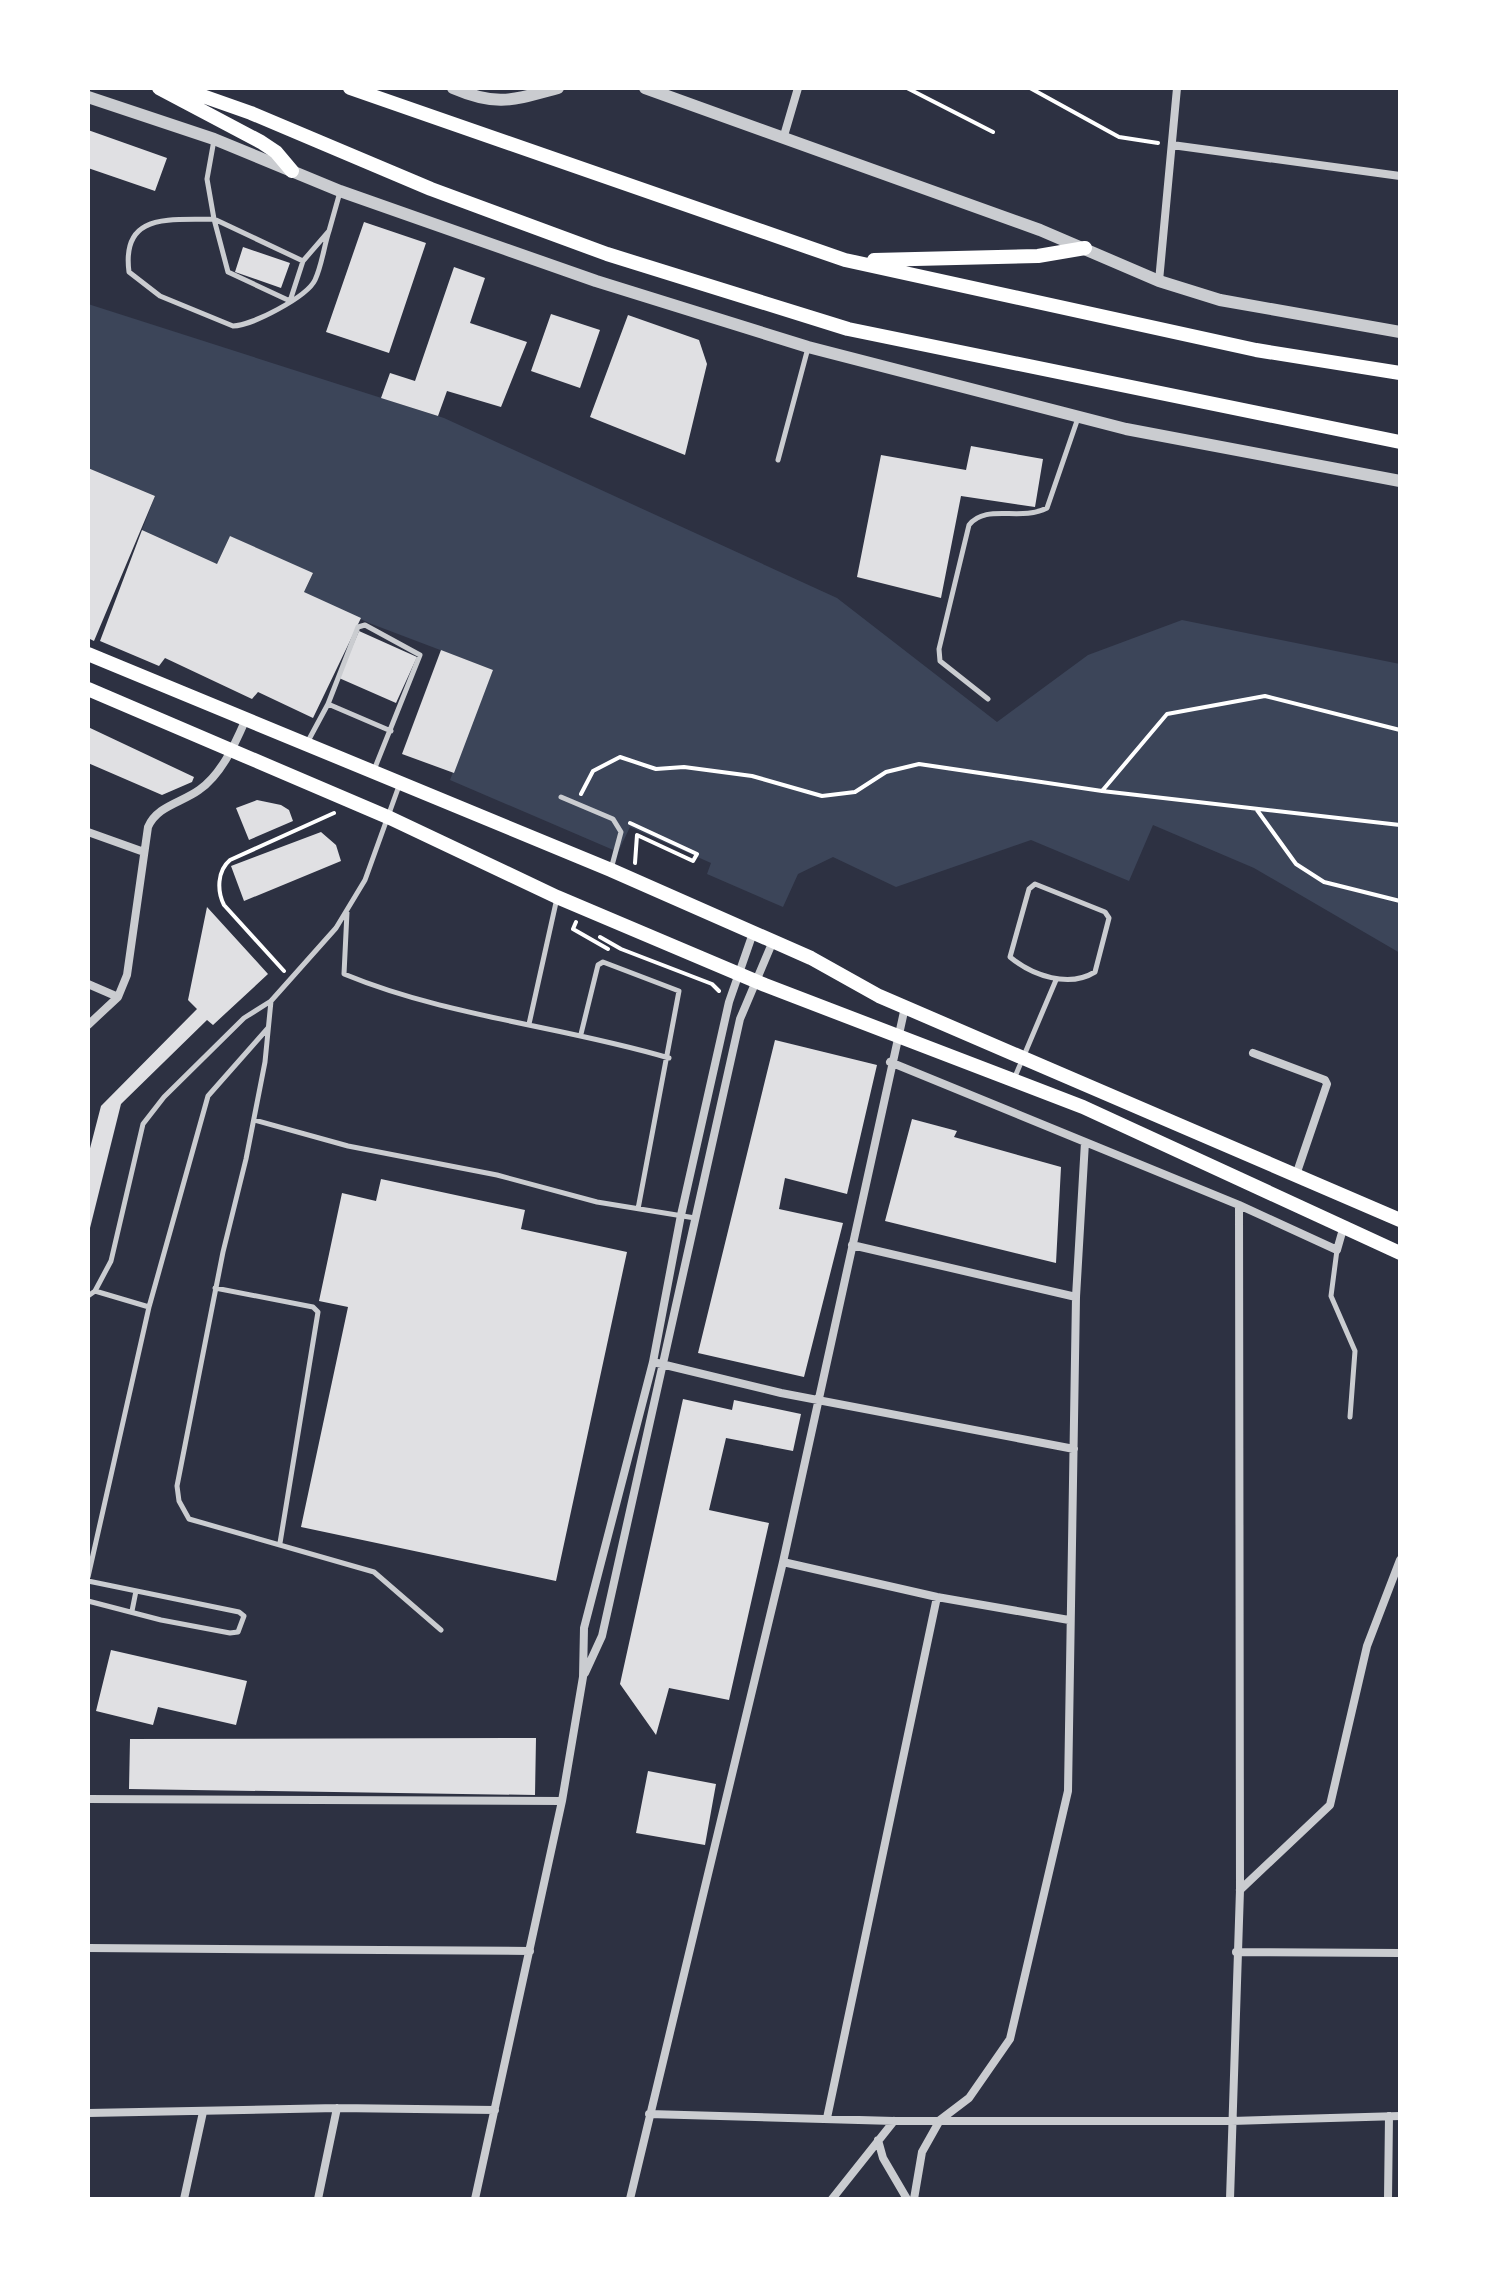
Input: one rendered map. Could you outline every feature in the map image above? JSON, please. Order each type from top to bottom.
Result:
[{"type":"main road","points":[[159,88],[261,142],[276,152],[292,171]]},
{"type":"main road","points":[[180,88],[251,113],[431,189],[607,254],[848,329],[1400,442]]},
{"type":"main road","points":[[350,88],[845,260],[1256,350],[1400,373]]},
{"type":"main road","points":[[845,260],[1038,256],[1085,248]]},
{"type":"main road","points":[[88,654],[611,870],[773,941],[905,1007],[1400,1220]]},
{"type":"main road","points":[[88,689],[390,818],[557,897],[738,970],[757,981],[897,1033],[1112,1120],[1400,1253]]},
{"type":"street","points":[[453,88],[482,101],[496,101],[558,88]]},
{"type":"street","points":[[645,88],[1085,248],[1159,281],[1220,300],[1400,332]]},
{"type":"street","points":[[783,140],[798,88]]},
{"type":"street","points":[[1159,281],[1177,88]]},
{"type":"street","points":[[88,97],[214,139],[340,191],[596,281],[808,347],[1078,417],[1176,439],[1400,481]]},
{"type":"street","points":[[1172,145],[1400,176]]},
{"type":"street","points":[[88,1025],[118,997],[127,975],[144,852],[153,815],[201,789],[232,750],[245,721]]},
{"type":"street","points":[[88,832],[144,852]]},
{"type":"street","points":[[475,2199],[562,1801],[583,1677],[584,1628],[653,1362],[681,1215],[729,1002],[753,933]]},
{"type":"street","points":[[583,1677],[602,1636],[740,1019],[773,941]]},
{"type":"street","points":[[88,984],[118,997]]},
{"type":"street","points":[[630,2199],[783,1562],[890,1062],[905,1007]]},
{"type":"street","points":[[1253,1053],[1325,1080],[1327,1084],[1296,1175]]},
{"type":"street","points":[[890,1062],[1239,1205],[1337,1250],[1343,1229]]},
{"type":"street","points":[[914,2199],[922,2152],[940,2120],[969,2098],[1010,2039],[1068,1791],[1076,1297],[1085,1142]]},
{"type":"street","points":[[1230,2199],[1240,1890],[1239,1205]]},
{"type":"street","points":[[852,1245],[1076,1297]]},
{"type":"street","points":[[653,1362],[819,1400],[1074,1449]]},
{"type":"street","points":[[1240,1890],[1330,1805],[1367,1646],[1400,1560]]},
{"type":"street","points":[[783,1562],[937,1597],[1069,1620]]},
{"type":"street","points":[[827,2118],[937,1597]]},
{"type":"street","points":[[88,1799],[562,1801]]},
{"type":"street","points":[[88,1948],[530,1951]]},
{"type":"street","points":[[1236,1952],[1400,1953]]},
{"type":"street","points":[[88,2113],[337,2108],[495,2110]]},
{"type":"street","points":[[318,2199],[337,2108]]},
{"type":"street","points":[[184,2199],[203,2112]]},
{"type":"street","points":[[649,2114],[894,2121],[1232,2121],[1400,2116]]},
{"type":"street","points":[[1388,2199],[1389,2116]]},
{"type":"street","points":[[832,2199],[894,2121]]},
{"type":"street","points":[[878,2140],[883,2158],[907,2199]]},
{"type":"lane","points":[[214,139],[207,179],[228,272],[290,301]]},
{"type":"lane","points":[[303,261],[214,219],[151,221],[136,230],[127,255],[129,272],[160,296],[233,326],[245,326],[306,292],[315,281],[340,191]]},
{"type":"lane","points":[[290,301],[303,261],[329,231]]},
{"type":"lane","points":[[778,460],[808,347]]},
{"type":"lane","points":[[988,699],[940,661],[939,649],[969,525],[983,514],[1032,516],[1047,508],[1078,417]]},
{"type":"lane","points":[[306,744],[328,704],[358,627],[365,625],[420,655],[373,771]]},
{"type":"lane","points":[[328,704],[391,731]]},
{"type":"lane","points":[[88,1296],[95,1291],[111,1261],[143,1124],[164,1097],[244,1018],[271,1001],[347,911],[365,880],[401,783]]},
{"type":"lane","points":[[561,797],[613,819],[621,832],[611,870]]},
{"type":"lane","points":[[1035,884],[1105,912],[1109,918],[1095,972],[1086,978],[1056,980],[1010,957],[1029,889],[1035,884]]},
{"type":"lane","points":[[529,1024],[557,897]]},
{"type":"lane","points":[[347,911],[344,974],[388,991],[581,1034],[669,1058]]},
{"type":"lane","points":[[581,1034],[588,996],[598,965],[603,962],[679,991],[669,1058],[638,1209]]},
{"type":"lane","points":[[1013,1079],[1056,980]]},
{"type":"lane","points":[[271,1001],[254,1120],[215,1288],[177,1486],[179,1501],[189,1519],[374,1572],[441,1630]]},
{"type":"lane","points":[[88,1601],[230,1633],[238,1632],[244,1616],[239,1612],[88,1579],[149,1307],[208,1096],[269,1027]]},
{"type":"lane","points":[[254,1120],[348,1146],[638,1209],[695,1218]]},
{"type":"lane","points":[[1337,1250],[1331,1296],[1355,1351],[1350,1417]]},
{"type":"lane","points":[[215,1288],[288,1301],[313,1307],[318,1312],[280,1543]]},
{"type":"lane","points":[[95,1291],[149,1307]]},
{"type":"lane","points":[[132,1611],[136,1591]]},
{"type":"path","points":[[907,88],[993,132]]},
{"type":"path","points":[[1030,88],[1119,137],[1172,145]]},
{"type":"path","points":[[1102,791],[1167,714],[1265,696],[1400,730]]},
{"type":"path","points":[[577,803],[593,771],[620,757],[656,769],[684,767],[752,776],[822,796],[855,792],[886,772],[919,764],[1102,791],[1400,825]]},
{"type":"path","points":[[291,978],[224,905],[220,892],[222,869],[230,860],[353,804]]},
{"type":"path","points":[[1257,810],[1296,864],[1324,882],[1400,901]]},
{"type":"path","points":[[621,949],[712,984],[729,1002]]},
{"type":"shaded area","points":[[88,304],[444,418],[837,598],[997,722],[1088,655],[1182,620],[1400,664],[1400,953],[1254,868],[1153,825],[1129,881],[1031,840],[896,887],[833,857],[798,874],[783,907],[707,874],[711,863],[630,827],[618,852],[450,780],[493,670],[369,623],[304,592],[313,574],[230,536],[217,564],[142,530],[155,496],[88,468]]},
{"type":"building","points":[[88,130],[167,158],[155,191],[88,168]]},
{"type":"building","points":[[364,222],[426,243],[389,353],[326,332]]},
{"type":"building","points":[[243,247],[290,263],[281,288],[235,272]]},
{"type":"building","points":[[454,267],[485,278],[470,323],[527,342],[501,407],[447,391],[438,416],[381,398],[390,373],[415,381]]},
{"type":"building","points":[[551,314],[600,330],[580,388],[531,371]]},
{"type":"building","points":[[628,315],[699,340],[707,364],[685,455],[590,417]]},
{"type":"building","points":[[971,446],[1043,459],[1035,507],[961,496],[941,598],[857,577],[881,455],[966,470]]},
{"type":"building","points":[[88,468],[155,496],[94,641],[88,638]]},
{"type":"building","points":[[142,530],[217,564],[230,536],[313,573],[304,592],[361,618],[313,718],[258,692],[252,699],[165,658],[159,666],[100,641]]},
{"type":"building","points":[[359,631],[417,657],[396,703],[339,678]]},
{"type":"building","points":[[441,650],[493,670],[454,773],[402,754]]},
{"type":"building","points":[[88,727],[194,777],[192,782],[162,795],[88,763]]},
{"type":"building","points":[[257,800],[281,805],[289,810],[293,821],[249,840],[236,808]]},
{"type":"building","points":[[321,832],[336,845],[341,861],[244,901],[231,866]]},
{"type":"building","points":[[207,907],[268,974],[213,1025],[207,1020],[121,1104],[88,1236],[88,1156],[101,1106],[197,1009],[188,1000]]},
{"type":"building","points":[[775,1040],[877,1065],[847,1194],[785,1178],[779,1209],[843,1223],[804,1377],[698,1353]]},
{"type":"building","points":[[912,1119],[957,1131],[954,1137],[1061,1167],[1056,1263],[885,1221]]},
{"type":"building","points":[[381,1179],[525,1210],[521,1229],[627,1252],[556,1581],[301,1527],[348,1307],[319,1301],[342,1193],[376,1201]]},
{"type":"building","points":[[683,1399],[732,1410],[734,1400],[801,1414],[793,1451],[726,1438],[709,1510],[769,1523],[729,1700],[669,1688],[656,1735],[620,1684]]},
{"type":"building","points":[[111,1650],[247,1681],[236,1725],[158,1707],[153,1725],[96,1711]]},
{"type":"building","points":[[536,1738],[535,1795],[129,1789],[130,1739]]},
{"type":"building","points":[[648,1771],[716,1784],[705,1845],[636,1833]]}]
